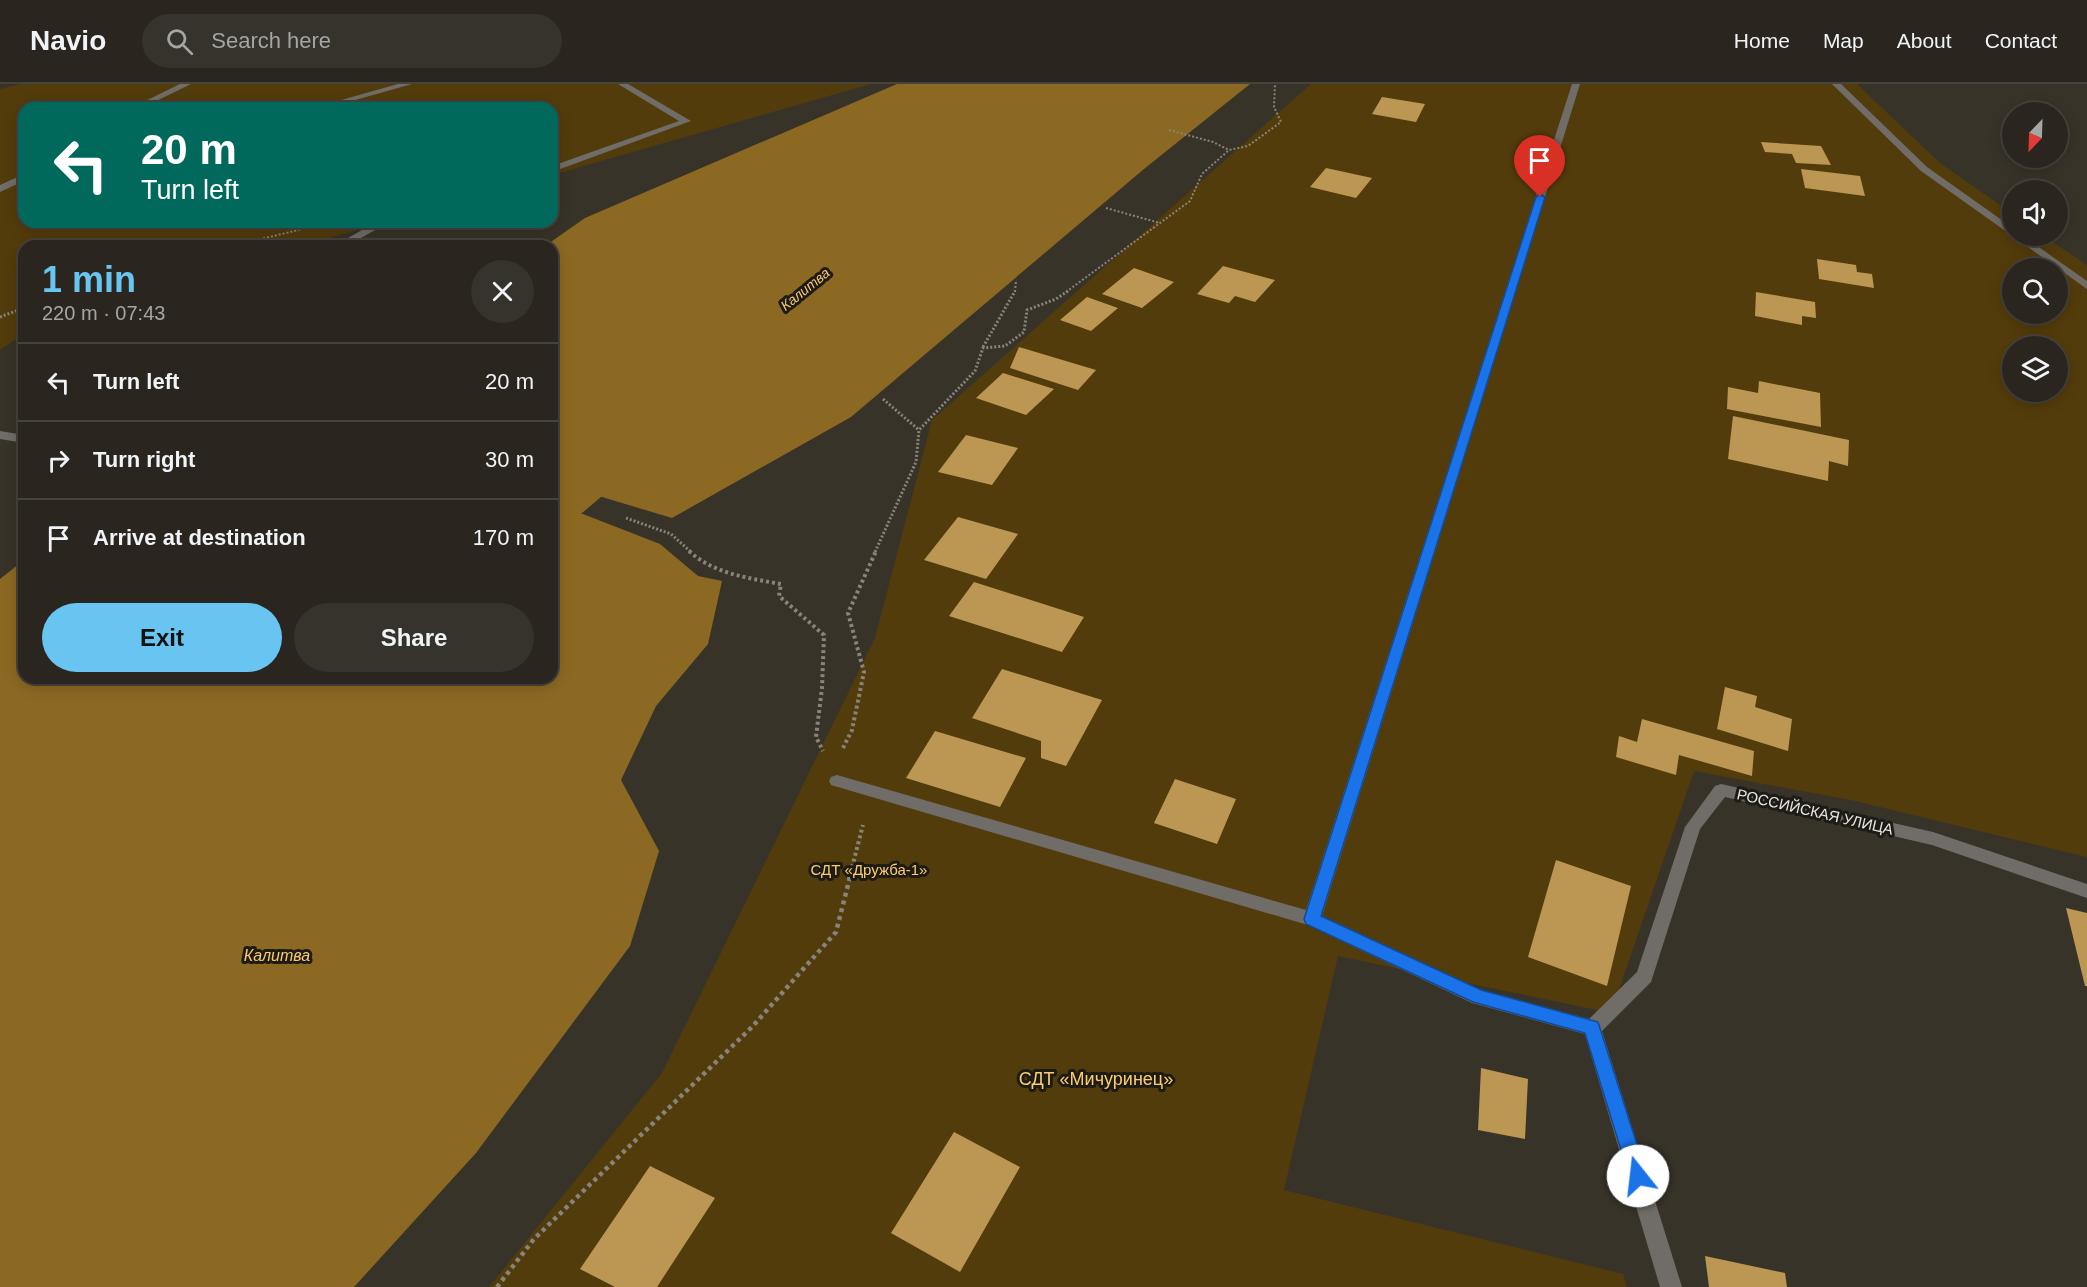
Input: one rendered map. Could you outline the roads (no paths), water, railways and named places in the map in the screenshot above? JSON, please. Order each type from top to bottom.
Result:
[{"type":"street","points":[[148,102],[187,84]]},
{"type":"street","points":[[340,102],[408,84]]},
{"type":"street","points":[[558,167],[686,121],[622,84]]},
{"type":"street","points":[[1312,919],[1576,84]]},
{"type":"street","points":[[1836,84],[1924,169],[2002,225]]},
{"type":"street","points":[[0,189],[18,180]]},
{"type":"street","points":[[350,240],[373,228]]},
{"type":"street","points":[[2032,246],[2087,286]]},
{"type":"street","points":[[0,435],[18,438]]},
{"type":"street","points":[[834,775],[1312,919],[1478,997],[1592,1028],[1671,1287]]},
{"type":"street","name":"РОССИЙСКАЯ УЛИЦА","points":[[1592,1028],[1645,976],[1693,827],[1721,790],[1933,839],[2087,891]]},
{"type":"water","name":"Калитва","points":[[897,84],[1250,84],[1144,169],[851,417],[672,518],[558,484],[558,240],[554,240],[585,218]]},
{"type":"water","name":"Калитва","points":[[558,504],[660,544],[698,576],[722,581],[708,644],[656,706],[621,780],[659,851],[630,946],[476,1153],[354,1287],[0,1287],[0,579],[18,565],[18,684],[558,684]]},
{"type":"waterway","name":"Калитва","points":[[558,489],[667,401]]},
{"type":"park label","name":"СДТ «Дружба-1»","points":[[869,870]]},
{"type":"park label","name":"СДТ «Мичуринец»","points":[[1096,1079]]}]
